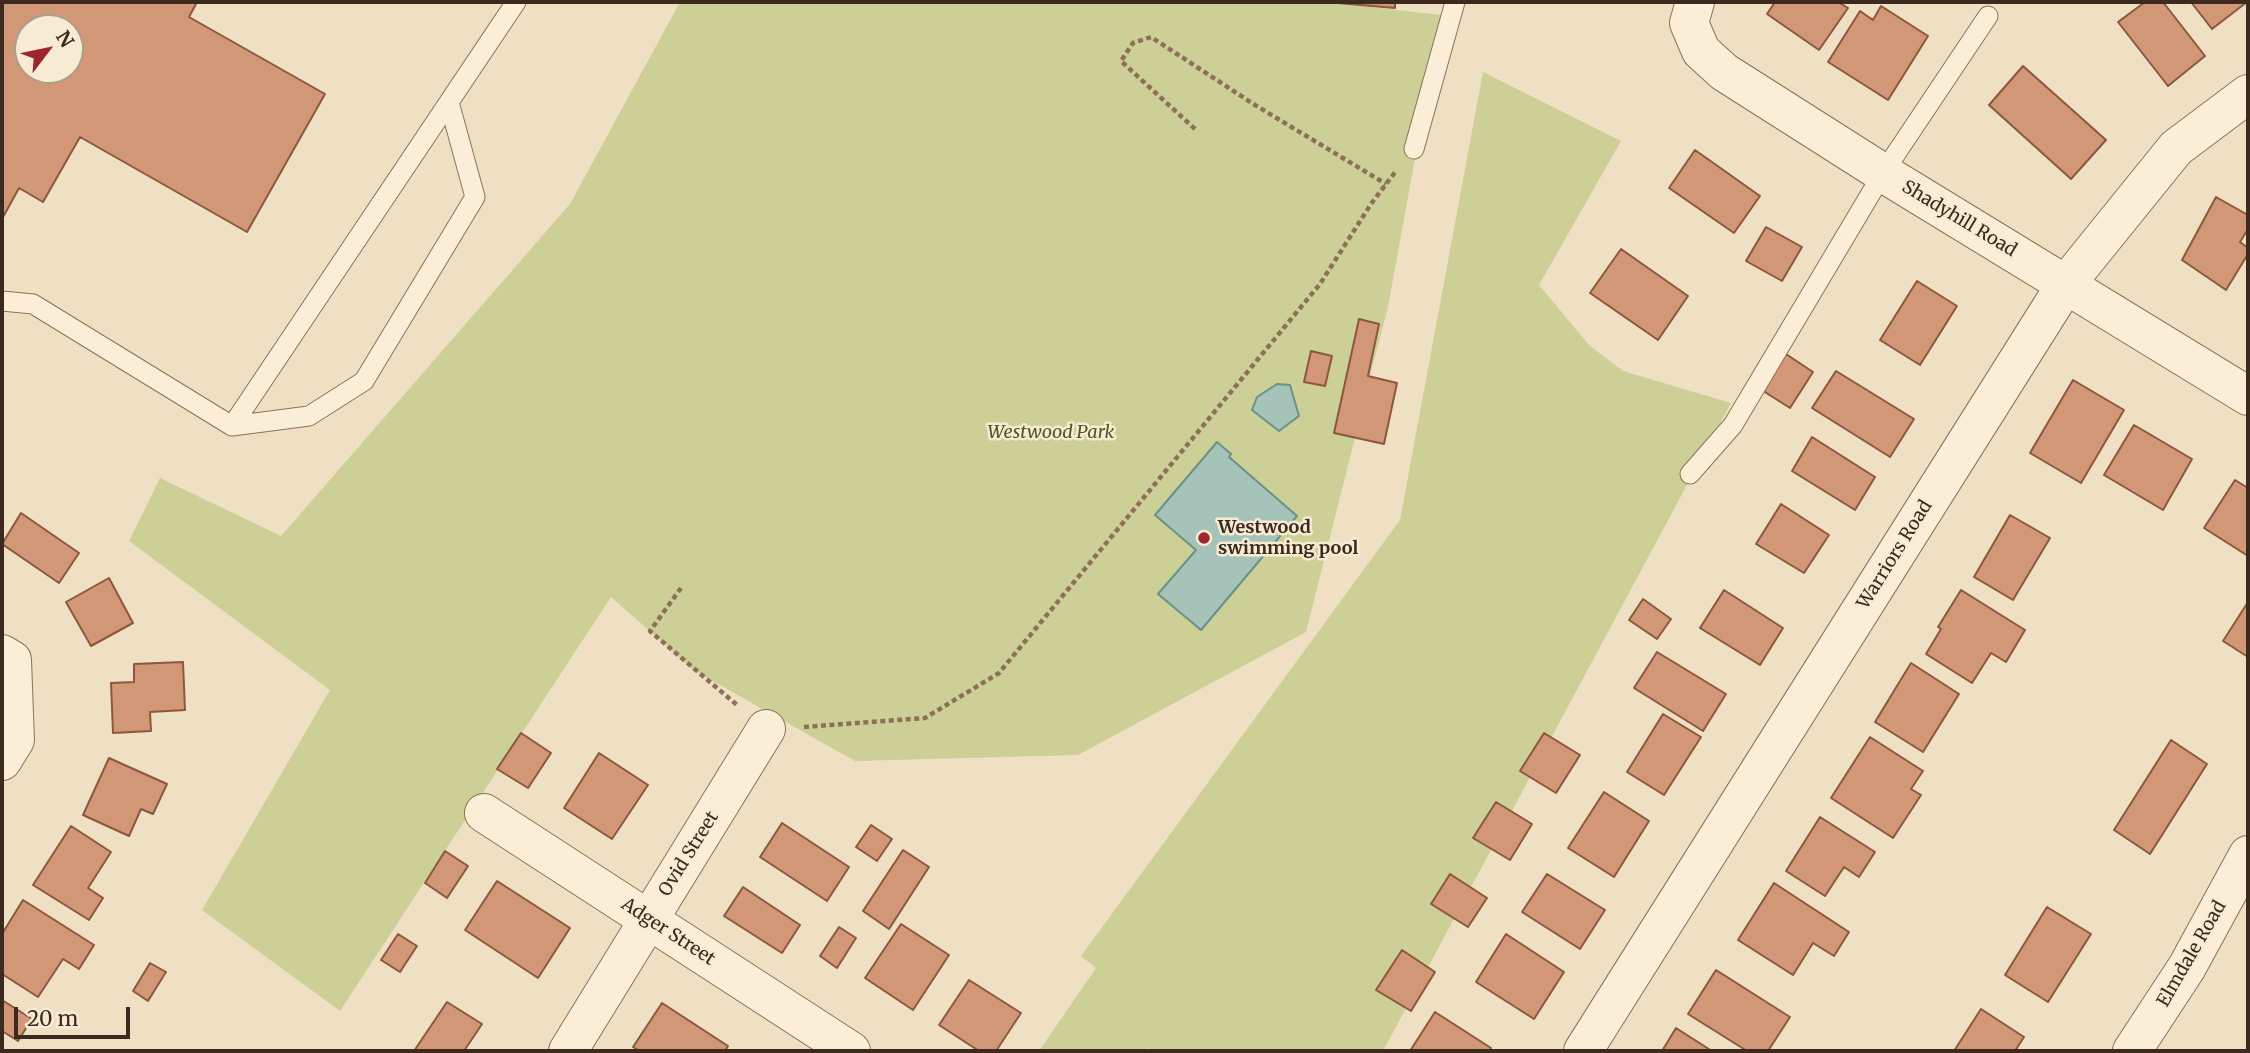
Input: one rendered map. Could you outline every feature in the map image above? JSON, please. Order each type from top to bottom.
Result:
[{"type":"street","name":"Shadyhill Road","points":[[1692,13],[1701,51],[1724,72],[1883,173],[2248,396]]},
{"type":"street","name":"Warriors Road","points":[[1583,1051],[2066,284],[2176,148],[2248,94]]},
{"type":"street","points":[[2,654],[12,660],[15,740],[2,761]]},
{"type":"street","name":"Ovid Street","points":[[568,1051],[766,729]]},
{"type":"street","name":"Adger Street","points":[[484,813],[851,1051]]},
{"type":"street","name":"Elmdale Road","points":[[2132,1051],[2187,967],[2248,855]]},
{"type":"lane","points":[[232,426],[516,2]]},
{"type":"lane","points":[[1414,149],[1455,2]]},
{"type":"lane","points":[[1690,474],[1733,425],[1883,173],[1989,16]]},
{"type":"lane","points":[[2,301],[33,304],[232,426],[309,416],[364,381],[475,197],[449,102]]},
{"type":"path","points":[[1195,129],[1121,61],[1133,44],[1151,37],[1255,105],[1386,184]]},
{"type":"path","points":[[681,588],[650,631],[766,729],[925,718],[999,673],[1320,284],[1371,204],[1414,149]]},
{"type":"green space","name":"Westwood Park","points":[[680,2],[1326,2],[1441,15],[1388,307],[1370,376],[1397,383],[1384,444],[1355,438],[1306,632],[1078,755],[855,761],[695,671],[611,597],[340,1011],[202,910],[330,690],[129,541],[160,478],[281,536],[570,204]]},
{"type":"green space","points":[[1483,72],[1621,141],[1539,285],[1589,345],[1623,371],[1731,403],[1383,1051],[1152,1051],[1147,1048],[1144,1051],[1039,1051],[1096,968],[1081,956],[1400,520]]},
{"type":"water","points":[[1277,384],[1290,385],[1299,416],[1279,431],[1252,410],[1257,397]]},
{"type":"water","points":[[1217,442],[1231,454],[1229,457],[1297,516],[1201,630],[1158,594],[1196,550],[1155,515]]},
{"type":"building","points":[[2,2],[197,2],[189,17],[325,94],[247,232],[80,137],[43,202],[19,188],[2,219]]},
{"type":"building","points":[[1326,2],[1395,2],[1395,8]]},
{"type":"building","points":[[1775,2],[1838,2],[1848,8],[1819,50],[1767,14]]},
{"type":"building","points":[[2145,2],[2163,2],[2205,56],[2168,86],[2118,22]]},
{"type":"building","points":[[2191,2],[2247,2],[2212,29]]},
{"type":"building","points":[[1881,6],[1928,36],[1888,100],[1828,62],[1860,11],[1873,20]]},
{"type":"building","points":[[2023,66],[2106,140],[2071,179],[1989,105]]},
{"type":"building","points":[[1695,150],[1760,196],[1734,233],[1669,188]]},
{"type":"building","points":[[2216,197],[2248,215],[2248,229],[2240,242],[2248,248],[2248,254],[2226,290],[2182,260]]},
{"type":"building","points":[[1766,227],[1802,247],[1782,281],[1746,261]]},
{"type":"building","points":[[1621,249],[1688,296],[1658,340],[1590,293]]},
{"type":"building","points":[[1917,281],[1957,306],[1920,365],[1880,340]]},
{"type":"building","points":[[1359,319],[1379,324],[1368,376],[1397,383],[1384,444],[1334,433]]},
{"type":"building","points":[[1311,351],[1332,356],[1325,386],[1304,382]]},
{"type":"building","points":[[1783,352],[1813,372],[1790,408],[1760,389]]},
{"type":"building","points":[[1836,371],[1914,419],[1890,457],[1812,408]]},
{"type":"building","points":[[2073,380],[2124,410],[2081,483],[2030,453]]},
{"type":"building","points":[[2134,425],[2192,459],[2163,510],[2104,475]]},
{"type":"building","points":[[1812,437],[1875,477],[1855,510],[1792,471]]},
{"type":"building","points":[[2235,480],[2248,488],[2248,556],[2204,528]]},
{"type":"building","points":[[1781,504],[1829,535],[1804,573],[1756,544]]},
{"type":"building","points":[[21,513],[79,553],[59,583],[2,544]]},
{"type":"building","points":[[2010,515],[2050,538],[2013,600],[1974,577]]},
{"type":"building","points":[[109,578],[133,623],[91,646],[66,602]]},
{"type":"building","points":[[1724,590],[1783,628],[1760,665],[1700,628]]},
{"type":"building","points":[[1961,590],[2025,630],[2006,662],[1991,653],[1972,683],[1926,654],[1941,629],[1938,627]]},
{"type":"building","points":[[1643,599],[1671,619],[1657,639],[1629,620]]},
{"type":"building","points":[[2248,602],[2248,657],[2223,641]]},
{"type":"building","points":[[1657,652],[1726,694],[1703,731],[1634,688]]},
{"type":"building","points":[[183,662],[185,710],[150,712],[151,731],[113,733],[111,683],[134,682],[134,664]]},
{"type":"building","points":[[1911,663],[1959,694],[1923,752],[1875,722]]},
{"type":"building","points":[[1663,714],[1701,737],[1664,795],[1627,772]]},
{"type":"building","points":[[521,733],[551,753],[528,788],[497,769]]},
{"type":"building","points":[[1544,733],[1580,755],[1556,793],[1520,771]]},
{"type":"building","points":[[1870,737],[1923,771],[1911,789],[1921,795],[1893,838],[1831,798]]},
{"type":"building","points":[[2171,740],[2207,764],[2150,854],[2114,830]]},
{"type":"building","points":[[599,753],[648,785],[612,839],[564,808]]},
{"type":"building","points":[[109,758],[167,784],[153,814],[141,809],[129,836],[83,815]]},
{"type":"building","points":[[1604,792],[1649,821],[1614,877],[1568,848]]},
{"type":"building","points":[[1496,802],[1532,824],[1510,860],[1473,838]]},
{"type":"building","points":[[1820,817],[1875,852],[1859,877],[1844,867],[1825,896],[1786,871]]},
{"type":"building","points":[[782,823],[849,867],[827,901],[760,857]]},
{"type":"building","points":[[871,825],[892,839],[877,861],[856,847]]},
{"type":"building","points":[[71,826],[111,852],[88,888],[103,898],[89,920],[33,885]]},
{"type":"building","points":[[903,850],[929,867],[889,929],[863,911]]},
{"type":"building","points":[[445,851],[468,866],[447,898],[425,883]]},
{"type":"building","points":[[1450,874],[1487,898],[1468,927],[1431,904]]},
{"type":"building","points":[[1547,874],[1605,910],[1580,949],[1522,912]]},
{"type":"building","points":[[497,881],[570,928],[538,978],[465,930]]},
{"type":"building","points":[[1774,883],[1849,932],[1834,956],[1813,943],[1793,975],[1738,940]]},
{"type":"building","points":[[743,887],[800,925],[782,953],[724,916]]},
{"type":"building","points":[[23,900],[94,945],[79,969],[63,959],[38,997],[2,974],[2,934]]},
{"type":"building","points":[[2047,907],[2091,934],[2048,1002],[2005,975]]},
{"type":"building","points":[[901,924],[949,955],[913,1010],[865,978]]},
{"type":"building","points":[[839,927],[856,938],[837,968],[820,956]]},
{"type":"building","points":[[398,934],[417,946],[400,972],[381,960]]},
{"type":"building","points":[[1506,934],[1564,972],[1534,1019],[1476,982]]},
{"type":"building","points":[[1402,950],[1435,972],[1411,1011],[1376,990]]},
{"type":"building","points":[[150,963],[166,972],[148,1001],[133,991]]},
{"type":"building","points":[[1716,970],[1790,1017],[1768,1051],[1747,1051],[1688,1014]]},
{"type":"building","points":[[969,980],[1021,1013],[996,1051],[979,1051],[939,1025]]},
{"type":"building","points":[[2,1000],[32,1019],[18,1041],[2,1031]]},
{"type":"building","points":[[447,1002],[482,1024],[464,1051],[414,1051]]},
{"type":"building","points":[[662,1003],[728,1046],[725,1051],[640,1051],[633,1047]]},
{"type":"building","points":[[1981,1009],[2024,1037],[2015,1051],[1954,1051]]},
{"type":"building","points":[[1435,1012],[1491,1048],[1489,1051],[1410,1051]]},
{"type":"building","points":[[1676,1028],[1712,1051],[1662,1051]]},
{"type":"place","name":"Westwood swimming pool","points":[[1204,538]]}]
